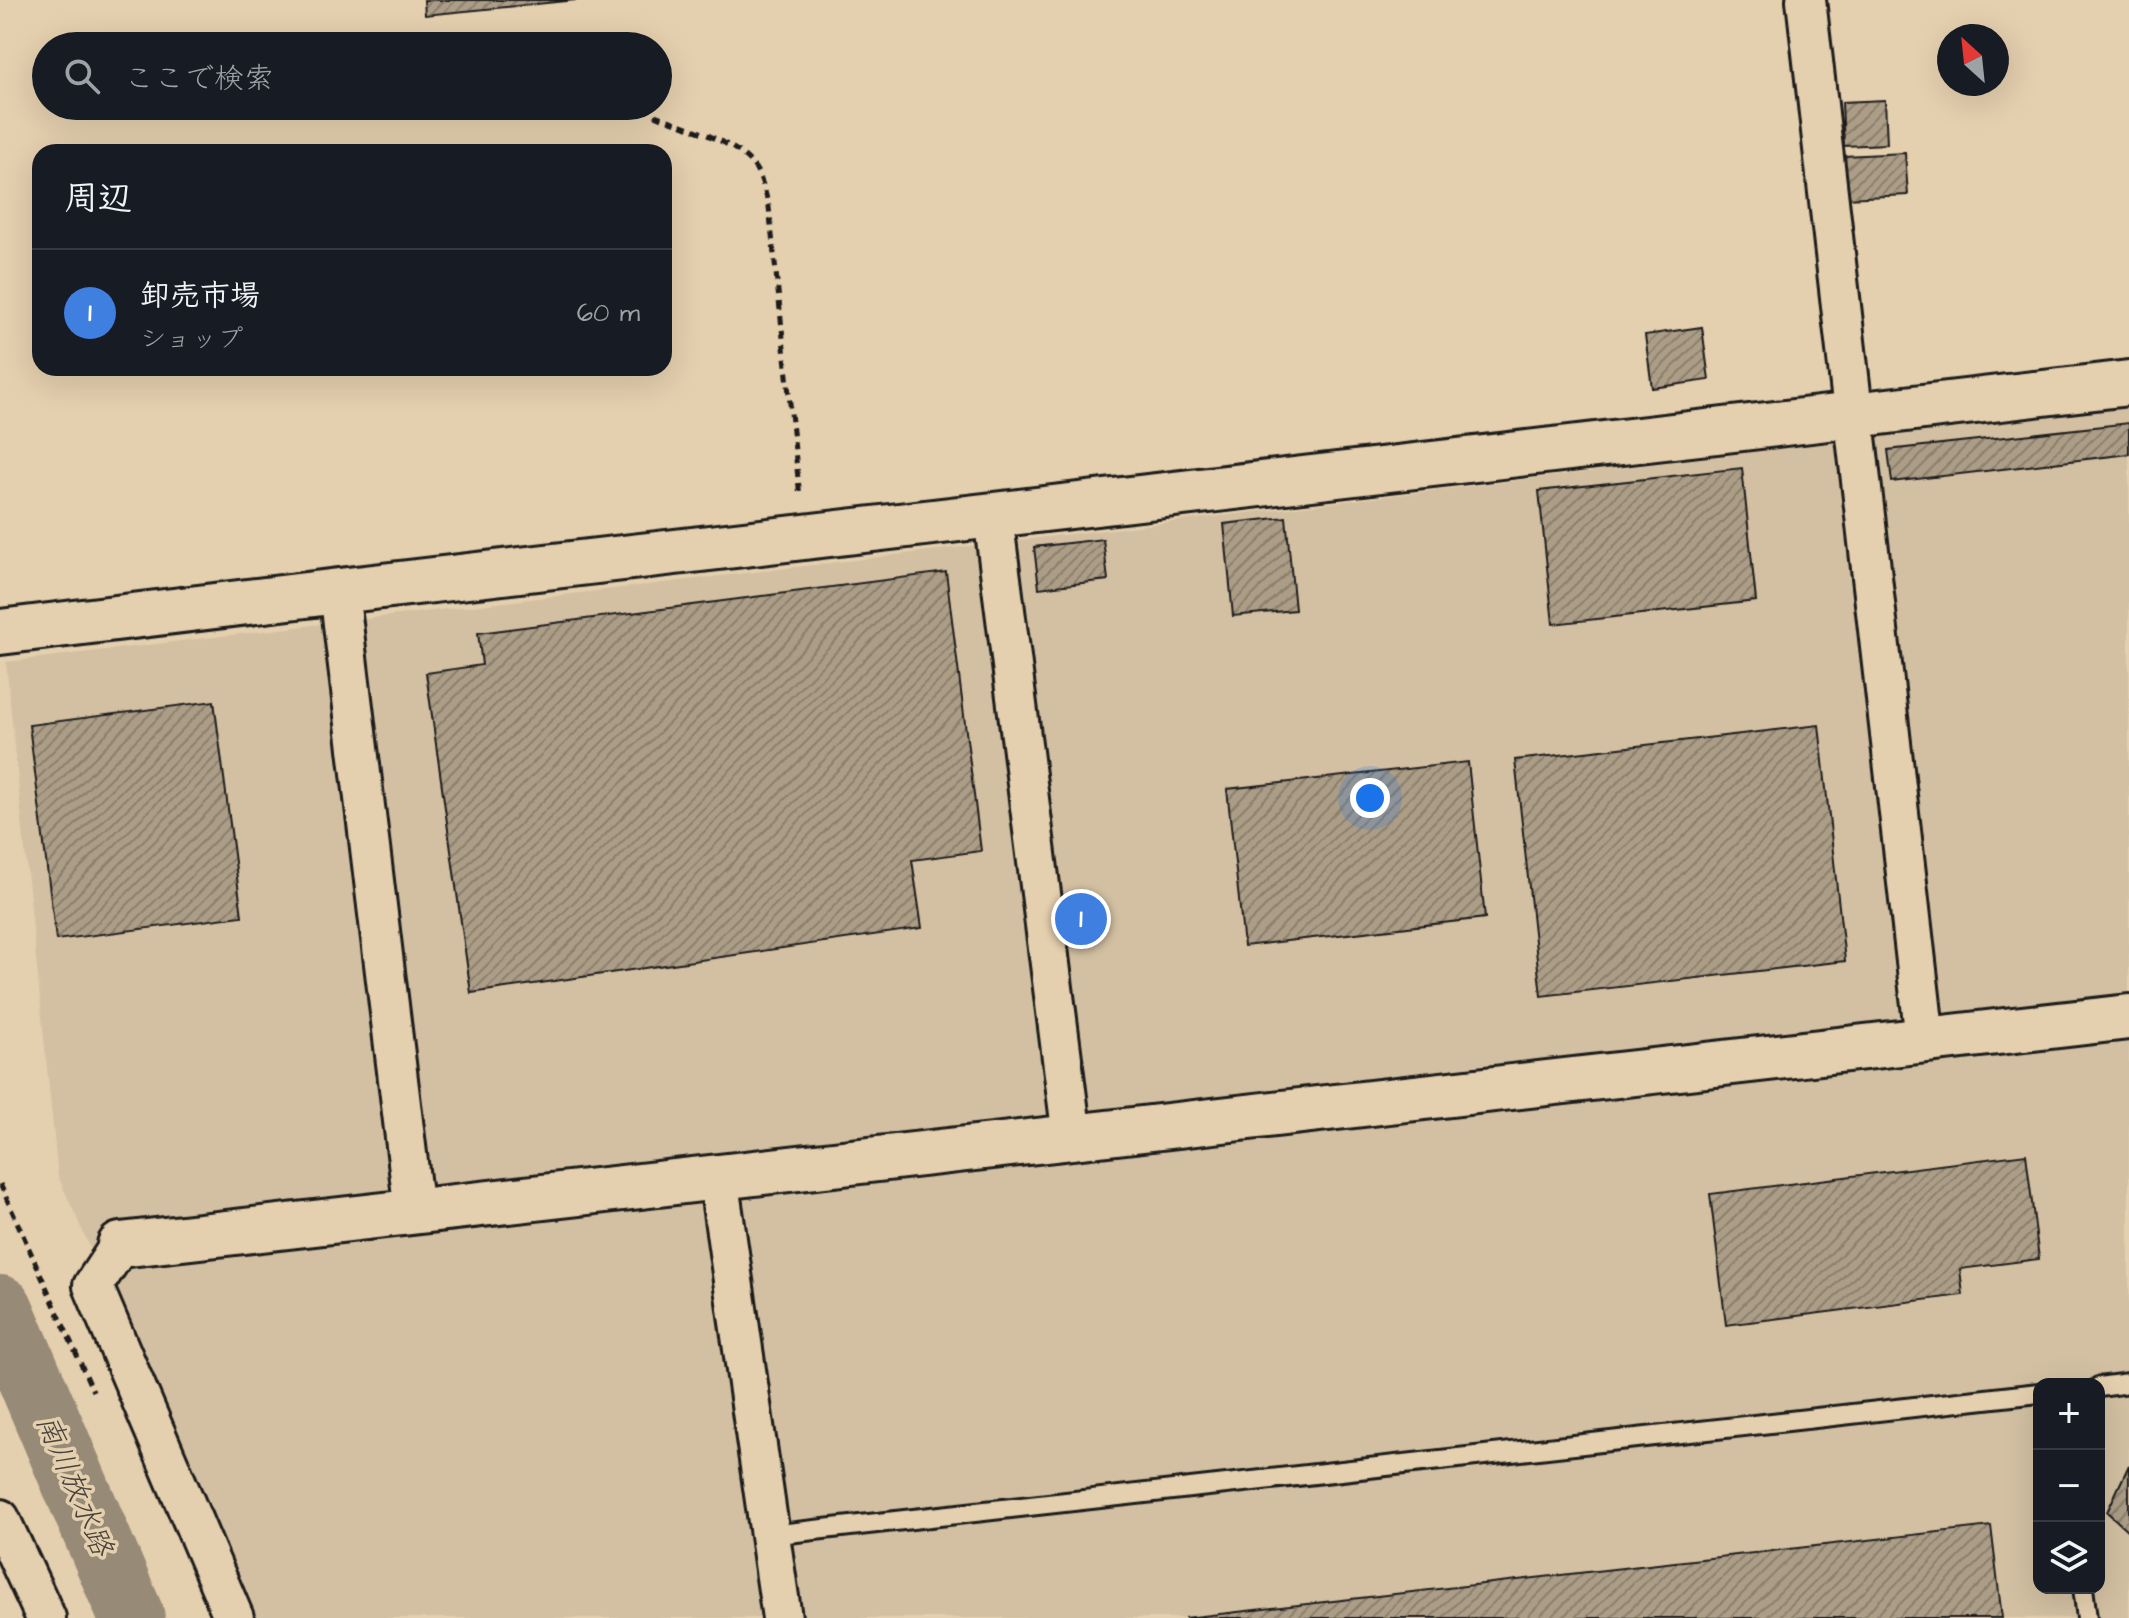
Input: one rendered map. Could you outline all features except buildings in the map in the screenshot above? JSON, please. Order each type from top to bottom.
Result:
[{"type":"street","points":[[1806,0],[1925,1040]]},
{"type":"street","points":[[0,632],[2129,383]]},
{"type":"street","points":[[993,516],[1072,1137]]},
{"type":"street","points":[[339,591],[414,1212]]},
{"type":"street","points":[[234,1618],[93,1286],[120,1245],[2129,1017]]},
{"type":"street","points":[[718,1177],[782,1618]]},
{"type":"street","points":[[0,1519],[46,1618]]},
{"type":"lane","points":[[2105,1386],[2129,1383]]},
{"type":"lane","points":[[770,1535],[2033,1394]]},
{"type":"lane","points":[[2084,1594],[2087,1618]]},
{"type":"path","points":[[667,120],[736,149],[757,170],[763,184],[769,207],[805,537]]},
{"type":"path","points":[[0,1184],[98,1403]]},
{"type":"shaded area","points":[[2129,407],[2129,1618],[256,1618],[58,1176],[6,662]]},
{"type":"waterway","name":"南川放水路","points":[[0,1308],[132,1618]]},
{"type":"place","name":"卸売市場","points":[[1081,919]]}]
